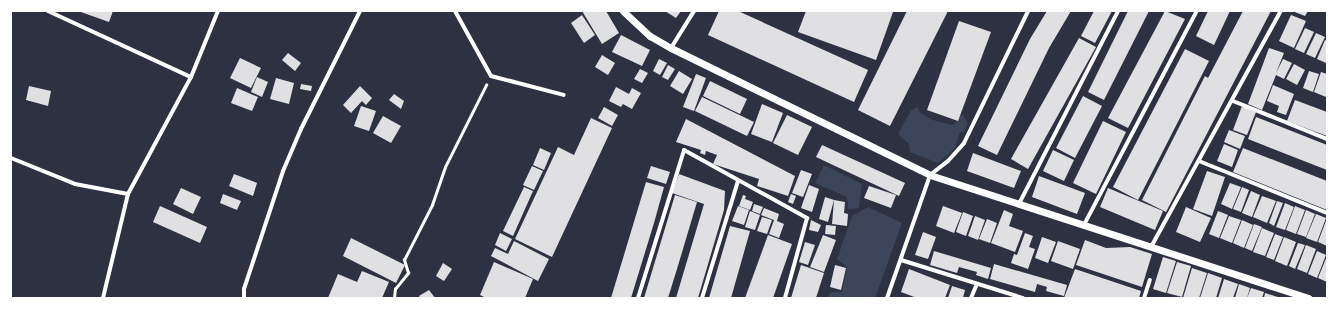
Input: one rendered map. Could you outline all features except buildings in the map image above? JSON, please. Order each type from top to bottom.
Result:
[{"type":"street","points":[[48,11],[191,77]]},
{"type":"street","points":[[103,298],[128,194],[191,77],[218,11]]},
{"type":"street","points":[[244,298],[244,289],[283,171],[301,129],[360,11]]},
{"type":"street","points":[[454,11],[491,76],[564,95]]},
{"type":"street","points":[[623,11],[650,36],[671,48],[930,175],[1018,205],[1308,298]]},
{"type":"street","points":[[671,48],[694,11]]},
{"type":"street","points":[[887,298],[930,175],[948,161],[964,142],[1028,11]]},
{"type":"street","points":[[1018,205],[1118,11]]},
{"type":"street","points":[[1083,226],[1198,11]]},
{"type":"street","points":[[1151,248],[1281,11]]},
{"type":"street","points":[[1233,100],[1327,139]]},
{"type":"street","points":[[638,298],[684,150],[807,218],[785,298]]},
{"type":"street","points":[[11,158],[74,184],[128,194]]},
{"type":"street","points":[[1199,162],[1327,213]]},
{"type":"street","points":[[702,298],[738,181]]},
{"type":"street","points":[[901,260],[1023,298]]},
{"type":"street","points":[[1144,298],[1150,280]]},
{"type":"street","points":[[971,298],[977,284]]},
{"type":"path","points":[[394,298],[395,289],[408,274],[404,260],[432,206],[445,167],[491,76]]},
{"type":"shaded area","points":[[918,107],[920,113],[933,120],[953,125],[962,114],[968,123],[964,132],[960,132],[955,148],[938,163],[910,152],[909,144],[898,134],[911,110]]},
{"type":"shaded area","points":[[824,165],[862,184],[859,208],[848,209],[847,197],[815,183]]},
{"type":"shaded area","points":[[868,207],[902,223],[875,298],[827,298],[831,292],[842,292],[847,267],[837,259],[852,216]]}]
